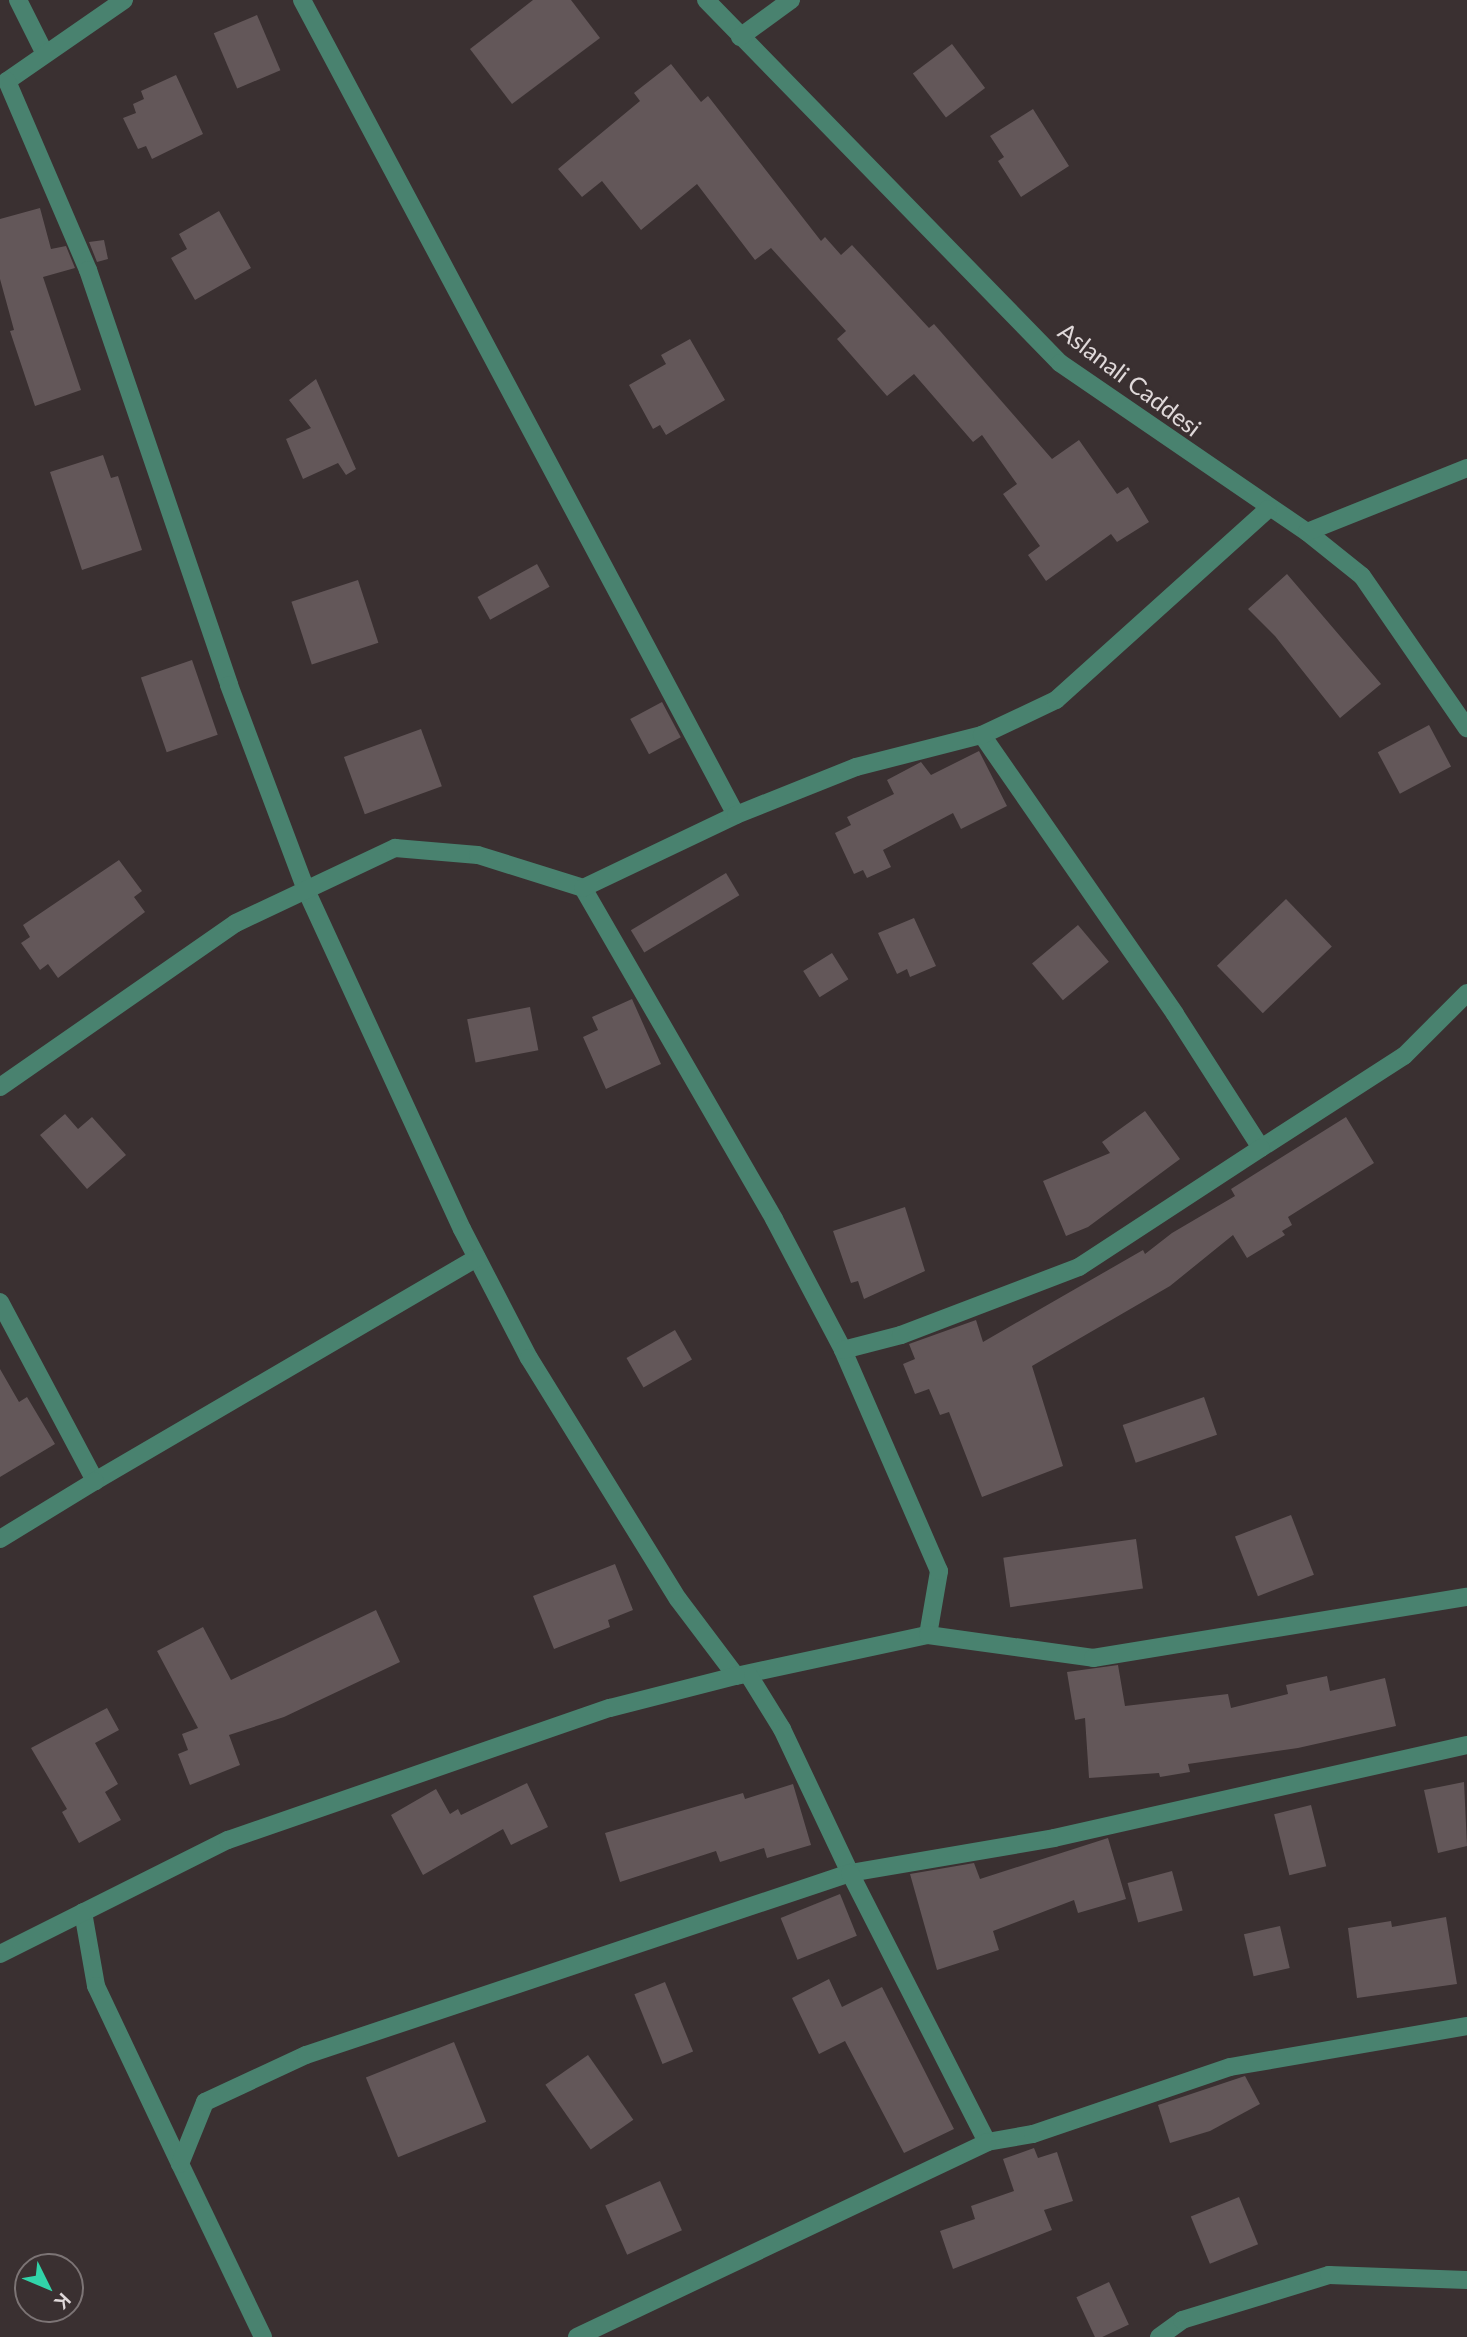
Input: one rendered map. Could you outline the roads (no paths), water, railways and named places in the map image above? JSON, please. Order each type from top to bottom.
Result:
[{"type":"street","points":[[18,0],[46,54]]},
{"type":"street","points":[[124,0],[3,81],[88,270],[229,685],[306,890],[477,1258],[529,1358],[677,1599],[742,1675],[782,1729],[850,1873],[987,2142]]},
{"type":"street","points":[[302,0],[736,815]]},
{"type":"street","name":"Aslanali Caddesi","points":[[706,0],[1060,363],[1268,509],[1307,532],[1362,576],[1467,729]]},
{"type":"street","points":[[740,37],[791,0]]},
{"type":"street","points":[[1307,532],[1467,468]]},
{"type":"street","points":[[583,888],[736,815],[856,767],[982,735],[1056,700],[1268,509]]},
{"type":"street","points":[[982,735],[1175,1014],[1261,1148]]},
{"type":"street","points":[[0,1087],[236,923],[395,848],[478,855],[583,888],[775,1219],[843,1350],[939,1571],[928,1635]]},
{"type":"street","points":[[843,1350],[901,1335],[1079,1267],[1404,1056],[1467,993]]},
{"type":"street","points":[[0,1539],[94,1481],[477,1258]]},
{"type":"street","points":[[0,1302],[94,1481]]},
{"type":"street","points":[[0,1954],[228,1840],[610,1708],[742,1675],[928,1635],[1093,1658],[1467,1597]]},
{"type":"street","points":[[180,2164],[205,2102],[306,2055],[850,1873],[1054,1838],[1467,1745]]},
{"type":"street","points":[[83,1913],[96,1986],[263,2337]]},
{"type":"street","points":[[577,2337],[987,2142],[1033,2134],[1230,2067],[1467,2025]]},
{"type":"street","points":[[1159,2337],[1182,2320],[1329,2276],[1467,2280]]}]
